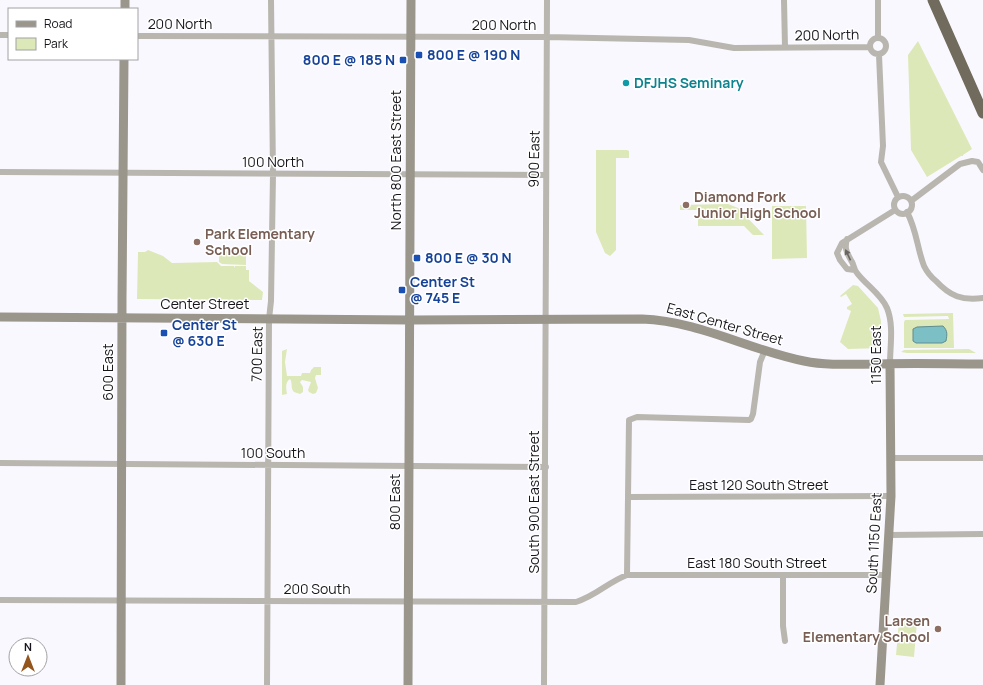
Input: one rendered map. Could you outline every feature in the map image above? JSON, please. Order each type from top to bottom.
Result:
[{"type":"highway","points":[[933,0],[983,113]]},
{"type":"street","name":"700 East","points":[[267,685],[268,465],[273,174],[271,0]]},
{"type":"street","name":"North 800 East Street","points":[[410,320],[411,0]]},
{"type":"street","name":"900 East","points":[[546,318],[547,0]]},
{"type":"street","points":[[784,0],[785,47]]},
{"type":"street","points":[[878,0],[878,38]]},
{"type":"street","name":"200 North","points":[[138,36],[411,38],[547,37],[690,40],[734,48],[870,47]]},
{"type":"street","points":[[878,38],[873,40],[870,47],[872,52],[879,55]]},
{"type":"street","points":[[878,38],[885,42],[886,48],[884,52],[879,55]]},
{"type":"street","points":[[879,55],[883,146],[881,162],[898,197]]},
{"type":"street","name":"600 East","points":[[121,685],[124,60]]},
{"type":"street","points":[[911,200],[960,164],[972,161],[978,162],[983,170]]},
{"type":"street","name":"100 North","points":[[0,172],[546,175]]},
{"type":"street","points":[[907,196],[911,200],[912,206],[907,212],[900,213],[895,210],[894,201],[898,197],[907,196]]},
{"type":"street","name":"1150 East","points":[[890,427],[890,322],[886,307],[855,270],[853,263],[846,252],[845,246],[847,239],[895,210]]},
{"type":"street","points":[[907,212],[914,224],[924,266],[931,276],[945,290],[958,298],[972,300],[983,298]]},
{"type":"street","name":"Center Street","points":[[0,317],[410,320]]},
{"type":"street","name":"South 900 East Street","points":[[544,685],[546,318]]},
{"type":"street","name":"East Center Street","points":[[410,320],[642,318],[688,325],[797,360],[814,363],[983,364]]},
{"type":"street","name":"800 East","points":[[408,685],[410,320]]},
{"type":"street","points":[[627,575],[629,420],[637,417],[751,419],[760,362],[765,350]]},
{"type":"street","name":"South 1150 East","points":[[880,685],[891,496],[890,427]]},
{"type":"street","points":[[890,458],[983,458]]},
{"type":"street","name":"100 South","points":[[0,464],[122,463],[546,466]]},
{"type":"street","name":"East 120 South Street","points":[[628,497],[891,496]]},
{"type":"street","points":[[889,535],[983,534]]},
{"type":"street","name":"200 South","points":[[0,600],[576,602],[597,594],[616,579],[627,575]]},
{"type":"street","name":"East 180 South Street","points":[[627,575],[886,575]]},
{"type":"street","points":[[783,575],[783,626],[785,641]]},
{"type":"green space","points":[[918,41],[972,149],[927,177],[911,150],[908,55]]},
{"type":"green space","points":[[596,150],[629,151],[629,158],[616,158],[616,250],[610,256],[605,253],[596,232]]},
{"type":"green space","points":[[728,204],[738,208],[764,235],[753,235],[744,226],[698,226],[698,210],[680,210],[680,205]]},
{"type":"green space","points":[[772,206],[806,206],[807,258],[772,259]]},
{"type":"green space","points":[[148,250],[163,256],[172,263],[217,262],[221,266],[234,266],[234,268],[235,266],[246,266],[246,270],[249,270],[249,281],[263,292],[262,300],[137,299],[138,252],[145,252]]},
{"type":"green space","points":[[222,251],[246,251],[246,265],[222,264],[219,262],[219,253]]},
{"type":"green space","points":[[853,285],[858,286],[878,308],[881,321],[882,348],[848,349],[840,342],[851,311],[847,309],[847,307],[852,304],[846,294],[841,297],[840,296]]},
{"type":"green space","points":[[953,313],[954,348],[904,348],[905,320],[949,319],[948,316],[904,317],[903,314]]},
{"type":"green space","points":[[287,349],[285,362],[287,376],[301,376],[302,373],[310,373],[314,367],[321,367],[321,375],[316,375],[315,378],[318,388],[316,393],[313,394],[308,390],[311,382],[302,380],[300,382],[303,387],[303,392],[300,394],[294,392],[290,379],[288,380],[286,388],[287,394],[282,395],[282,351]]},
{"type":"green space","points":[[969,349],[976,353],[901,352],[904,350]]},
{"type":"green space","points":[[899,621],[917,622],[914,657],[896,655]]},
{"type":"water","points":[[943,326],[947,335],[946,341],[942,343],[916,343],[913,341],[913,329],[917,327]]},
{"type":"place","name":"800 E @ 190 N","points":[[419,55]]},
{"type":"place","name":"800 E @ 185 N","points":[[403,60]]},
{"type":"place","name":"DFJHS Seminary","points":[[626,83]]},
{"type":"place","name":"Diamond Fork Junior High School","points":[[686,205]]},
{"type":"place","name":"Park Elementary School","points":[[197,242]]},
{"type":"place","name":"800 E @ 30 N","points":[[417,258]]},
{"type":"place","name":"Center St @ 745 E","points":[[402,290]]},
{"type":"place","name":"Center St @ 630 E","points":[[164,333]]},
{"type":"place","name":"Larsen Elementary School","points":[[938,629]]}]
